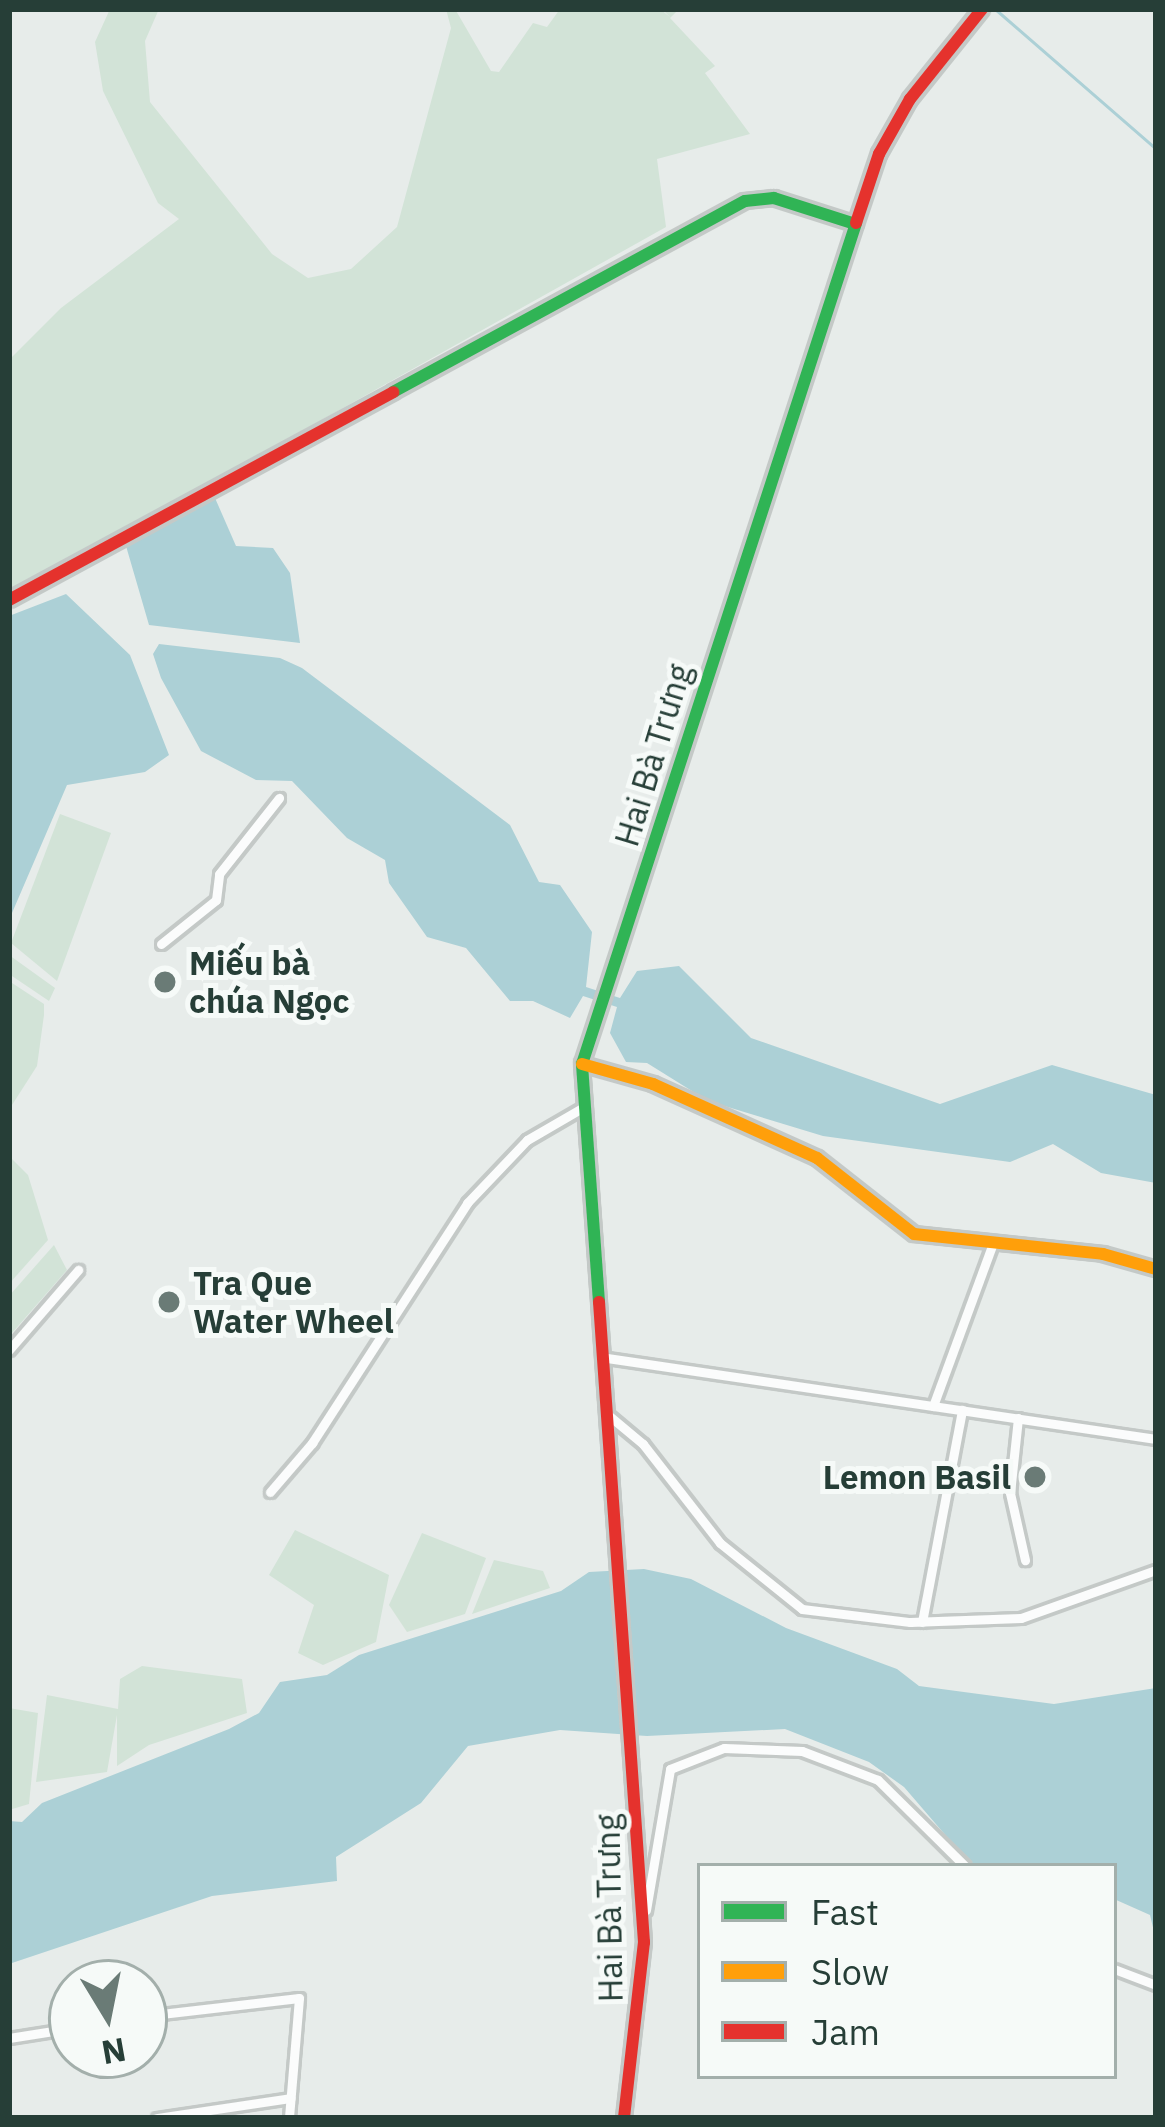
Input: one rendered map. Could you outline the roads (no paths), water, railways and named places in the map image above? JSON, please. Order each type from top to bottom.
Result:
[{"type":"street","name":"Hai Bà Trưng","points":[[623,2118],[643,1927],[616,1566],[607,1358],[582,1108],[582,1064],[855,224],[910,99],[982,9]]},
{"type":"street","points":[[9,600],[745,201],[774,198],[855,224]]},
{"type":"street","points":[[161,944],[216,900],[219,874],[279,798]]},
{"type":"street","points":[[582,1064],[653,1084],[818,1158],[893,1225],[1156,1269]]},
{"type":"street","points":[[270,1492],[312,1443],[467,1203],[527,1139],[582,1108]]},
{"type":"street","points":[[933,1406],[993,1243]]},
{"type":"street","points":[[9,1350],[78,1270]]},
{"type":"street","points":[[607,1358],[1156,1438]]},
{"type":"street","points":[[922,1622],[962,1410]]},
{"type":"street","points":[[608,1414],[780,1599],[823,1614],[922,1622],[1052,1612],[1102,1583],[1156,1570]]},
{"type":"street","points":[[1018,1418],[1010,1492],[1025,1560]]},
{"type":"street","points":[[643,1927],[670,1768],[724,1748],[802,1751],[854,1768],[897,1794],[962,1863]]},
{"type":"street","points":[[1117,1971],[1156,1985]]},
{"type":"street","points":[[168,2013],[299,1997],[289,2118]]},
{"type":"street","points":[[9,2038],[48,2032]]},
{"type":"street","points":[[158,2118],[291,2098]]},
{"type":"water","points":[[215,498],[236,546],[273,548],[290,573],[300,643],[149,625],[126,546]]},
{"type":"water","points":[[66,594],[130,655],[169,755],[145,772],[67,785],[9,920],[9,616]]},
{"type":"water","points":[[159,644],[280,658],[302,668],[510,825],[539,882],[560,885],[592,932],[586,987],[620,998],[637,971],[679,966],[751,1038],[940,1104],[1052,1065],[1156,1095],[1156,1183],[1101,1173],[1053,1144],[1010,1162],[823,1136],[708,1101],[647,1063],[626,1062],[610,1033],[617,1007],[583,996],[570,1018],[533,1001],[510,1001],[466,948],[427,937],[389,883],[385,860],[347,838],[292,781],[256,780],[201,751],[161,678],[153,654]]},
{"type":"water","points":[[644,1569],[691,1579],[786,1628],[897,1669],[919,1686],[1054,1704],[1156,1688],[1156,1940],[1150,1915],[1117,1900],[1117,1863],[969,1863],[904,1787],[869,1762],[785,1729],[647,1736],[560,1730],[468,1746],[421,1803],[336,1857],[337,1881],[212,1896],[9,1964],[9,1821],[22,1822],[42,1803],[229,1729],[259,1713],[280,1682],[327,1675],[359,1655],[561,1591],[589,1572]]},
{"type":"waterway","points":[[995,9],[1156,149]]},
{"type":"place","name":"Miếu bà chúa Ngọc","points":[[165,982]]},
{"type":"place","name":"Tra Que Water Wheel","points":[[169,1302]]},
{"type":"place","name":"Lemon Basil","points":[[1035,1477]]}]
